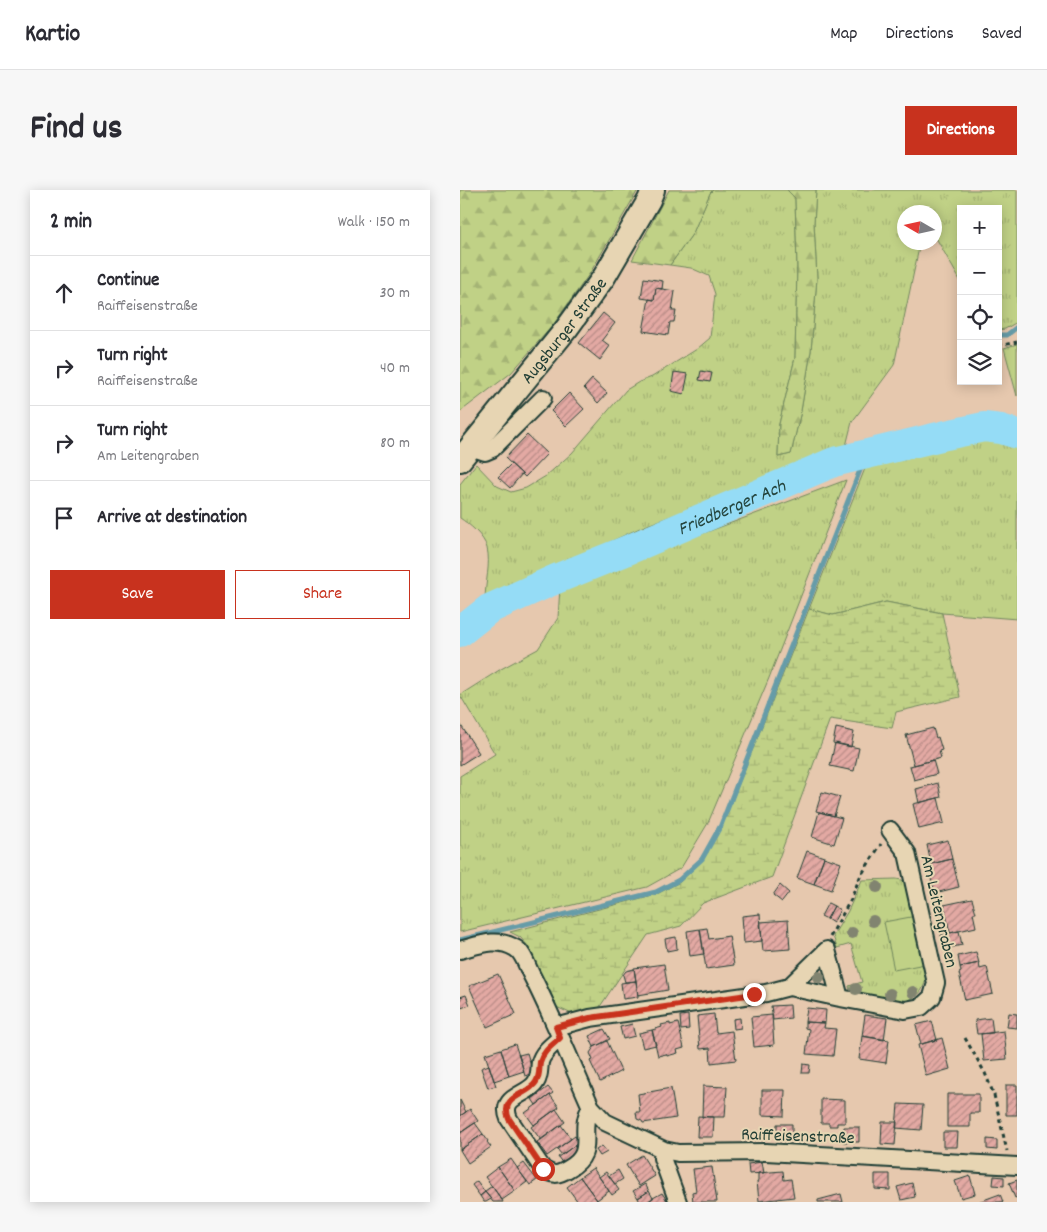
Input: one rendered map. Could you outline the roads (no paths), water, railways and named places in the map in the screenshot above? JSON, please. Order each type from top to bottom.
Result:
[{"type":"main road","name":"Augsburger Straße","points":[[465,454],[567,328],[604,277],[653,190]]},
{"type":"street","points":[[465,454],[485,452],[492,449],[543,398]]},
{"type":"street","name":"Am Leitengraben","points":[[558,1033],[590,1018],[766,993],[789,987],[905,1010],[921,1007],[932,997],[936,983],[907,853],[890,830]]},
{"type":"street","name":"Raiffeisenstraße","points":[[460,950],[496,941],[507,943],[518,949],[591,1107],[605,1122],[664,1150],[678,1152],[766,1152],[1014,1166]]},
{"type":"street","name":"Am Leitengraben","points":[[789,987],[827,950],[840,998]]},
{"type":"street","points":[[558,1033],[544,1052],[535,1085],[512,1099],[508,1104],[506,1114],[543,1169],[551,1174],[560,1174],[575,1166],[583,1158],[586,1146],[586,1114],[591,1107]]},
{"type":"street","points":[[664,1150],[662,1158],[678,1202]]},
{"type":"waterway","points":[[1002,335],[1007,335],[1017,327]]},
{"type":"waterway","name":"Friedberger Ach","points":[[460,632],[489,609],[834,462],[984,427],[1001,429],[1017,434]]},
{"type":"waterway","points":[[460,940],[656,892],[679,880],[702,859],[721,825],[866,455]]}]
